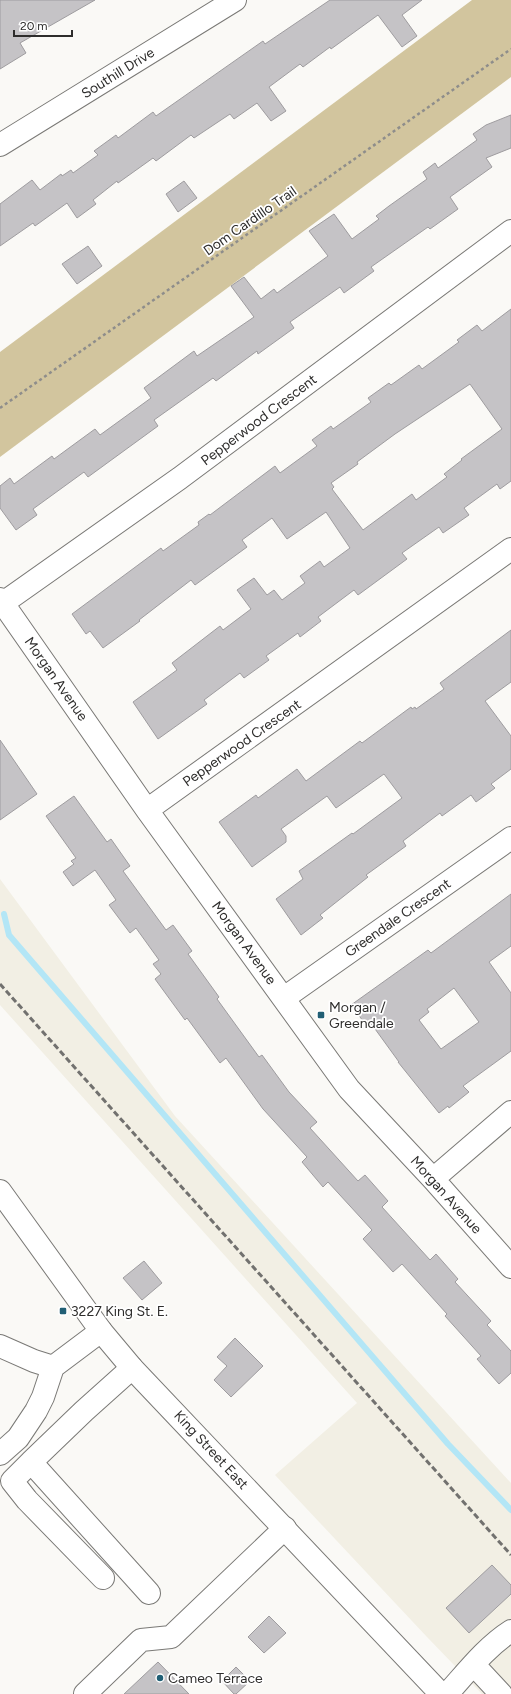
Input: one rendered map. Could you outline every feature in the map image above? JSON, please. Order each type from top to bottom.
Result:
[{"type":"street","name":"Southill Drive","points":[[0,145],[235,0]]},
{"type":"street","name":"Pepperwood Crescent","points":[[1,601],[180,478],[511,231]]},
{"type":"street","name":"Pepperwood Crescent","points":[[147,810],[511,549]]},
{"type":"street","name":"Morgan Avenue","points":[[1,601],[147,810],[349,1089],[433,1179],[511,1267]]},
{"type":"street","name":"Greendale Crescent","points":[[284,998],[511,838]]},
{"type":"street","points":[[433,1179],[511,1112]]},
{"type":"street","name":"King Street East","points":[[0,1191],[101,1331],[132,1368],[441,1694]]},
{"type":"street","points":[[0,1454],[18,1438],[36,1411],[43,1397],[53,1367],[101,1331]]},
{"type":"street","points":[[0,1346],[34,1361],[53,1367]]},
{"type":"street","points":[[103,1578],[27,1500],[12,1481],[84,1411],[132,1368]]},
{"type":"street","points":[[31,1462],[149,1593]]},
{"type":"street","points":[[85,1694],[141,1640],[171,1637],[285,1528]]},
{"type":"street","points":[[447,1694],[500,1638],[511,1631]]},
{"type":"street","points":[[474,1665],[501,1694]]},
{"type":"path","name":"Dom Cardillo Trail","points":[[0,408],[511,49]]},
{"type":"shaded area","points":[[472,0],[511,0],[511,77],[0,457],[0,352]]},
{"type":"shaded area","points":[[0,879],[175,1116],[511,1483],[511,1694],[482,1694],[275,1475],[357,1403],[0,1005]]},
{"type":"building","points":[[0,0],[95,0],[20,43],[26,53],[0,69]]},
{"type":"building","points":[[330,0],[422,0],[402,15],[417,36],[402,47],[378,15],[331,49],[330,47],[303,67],[300,64],[269,87],[286,111],[271,121],[257,103],[234,119],[230,114],[194,138],[191,135],[156,161],[153,158],[118,183],[117,181],[93,200],[96,204],[77,218],[67,203],[35,226],[33,223],[0,246],[0,204],[32,180],[40,190],[61,174],[62,176],[71,170],[73,173],[98,155],[94,151],[116,135],[118,138],[153,112],[156,116],[263,41],[265,44]]},
{"type":"building","points":[[511,115],[511,148],[486,158],[492,167],[450,197],[458,209],[430,229],[428,227],[371,267],[374,271],[344,293],[340,287],[290,322],[294,328],[258,354],[257,351],[216,381],[213,378],[154,420],[158,426],[88,477],[84,472],[33,509],[37,515],[16,530],[0,508],[0,486],[10,478],[14,484],[52,456],[54,459],[95,429],[100,435],[151,398],[144,388],[194,351],[197,356],[254,317],[231,286],[244,277],[261,299],[274,289],[277,293],[328,256],[309,231],[334,214],[352,239],[379,219],[376,216],[427,179],[423,172],[435,163],[438,168],[477,140],[473,134],[486,125]]},
{"type":"building","points":[[184,181],[197,198],[178,212],[166,194]]},
{"type":"building","points":[[88,246],[102,266],[77,284],[62,264]]},
{"type":"building","points":[[511,309],[511,481],[500,489],[497,484],[464,508],[469,515],[443,533],[439,527],[402,553],[407,559],[358,595],[354,590],[318,617],[321,621],[300,637],[298,633],[266,656],[269,660],[244,678],[240,673],[204,700],[207,704],[158,739],[133,702],[177,670],[172,663],[220,626],[223,630],[251,609],[237,590],[254,578],[267,595],[274,590],[282,600],[305,583],[300,576],[320,561],[324,567],[350,548],[326,512],[287,539],[272,518],[242,540],[247,547],[195,585],[191,580],[139,620],[140,621],[103,648],[90,631],[86,634],[72,614],[161,548],[163,551],[199,525],[198,522],[209,514],[210,515],[275,466],[280,473],[317,446],[312,440],[331,426],[333,429],[371,402],[368,398],[389,383],[391,385],[419,365],[422,369],[459,342],[457,340],[477,325],[482,331]],"holes":[[[470,384],[502,429],[461,459],[462,460],[444,474],[447,477],[416,500],[412,494],[363,530],[332,489],[334,487],[331,483],[358,464],[357,462],[395,434]]]},
{"type":"building","points":[[511,630],[511,682],[485,701],[511,736],[511,769],[491,784],[495,788],[476,802],[471,795],[442,816],[440,813],[403,841],[406,846],[366,875],[368,877],[320,915],[323,918],[301,935],[276,899],[303,879],[299,871],[402,798],[384,774],[336,808],[327,796],[281,829],[286,836],[286,842],[252,867],[219,822],[256,795],[258,798],[297,769],[306,781],[360,741],[362,743],[411,707],[412,709],[415,707],[416,709],[444,689],[440,683]]},
{"type":"building","points":[[0,740],[37,794],[0,820]]},
{"type":"building","points":[[74,796],[107,842],[111,839],[130,866],[123,871],[166,930],[173,925],[192,951],[188,954],[219,997],[217,999],[259,1057],[262,1055],[289,1092],[317,1122],[310,1128],[358,1181],[365,1175],[388,1201],[382,1207],[430,1260],[436,1254],[458,1279],[455,1282],[491,1321],[487,1325],[511,1351],[511,1373],[499,1384],[477,1359],[481,1356],[445,1316],[447,1314],[402,1264],[393,1272],[363,1239],[372,1230],[328,1182],[323,1187],[302,1162],[307,1157],[263,1109],[226,1058],[220,1063],[187,1018],[185,1020],[155,979],[161,974],[153,964],[159,960],[136,928],[130,933],[109,905],[116,900],[95,870],[73,886],[63,872],[74,864],[71,861],[76,858],[46,816]]},
{"type":"building","points":[[511,894],[511,946],[489,962],[511,993],[511,1051],[463,1086],[469,1092],[449,1108],[448,1106],[439,1113],[398,1062],[370,1022],[366,1025],[351,1005],[428,950],[431,953]],"holes":[[[454,988],[479,1022],[441,1049],[419,1020],[429,1012],[427,1009]]]},
{"type":"building","points":[[144,1261],[162,1283],[142,1300],[123,1278]]},
{"type":"building","points":[[235,1338],[263,1366],[231,1397],[214,1380],[227,1366],[217,1357]]},
{"type":"building","points":[[492,1565],[511,1585],[511,1594],[469,1633],[446,1608]]},
{"type":"building","points":[[269,1616],[286,1633],[264,1653],[248,1637]]},
{"type":"building","name":"Cameo Terrace","points":[[158,1662],[189,1694],[124,1694]]},
{"type":"building","points":[[236,1667],[250,1681],[236,1694],[234,1694],[222,1681]]},
{"type":"waterway","points":[[4,914],[9,935],[448,1444],[511,1510]]},
{"type":"railway","points":[[0,984],[511,1555]]},
{"type":"place","name":"Morgan / Greendale","points":[[321,1015]]},
{"type":"place","name":"3227 King St. E.","points":[[63,1311]]},
{"type":"place","name":"Cameo Terrace","points":[[160,1678]]}]
